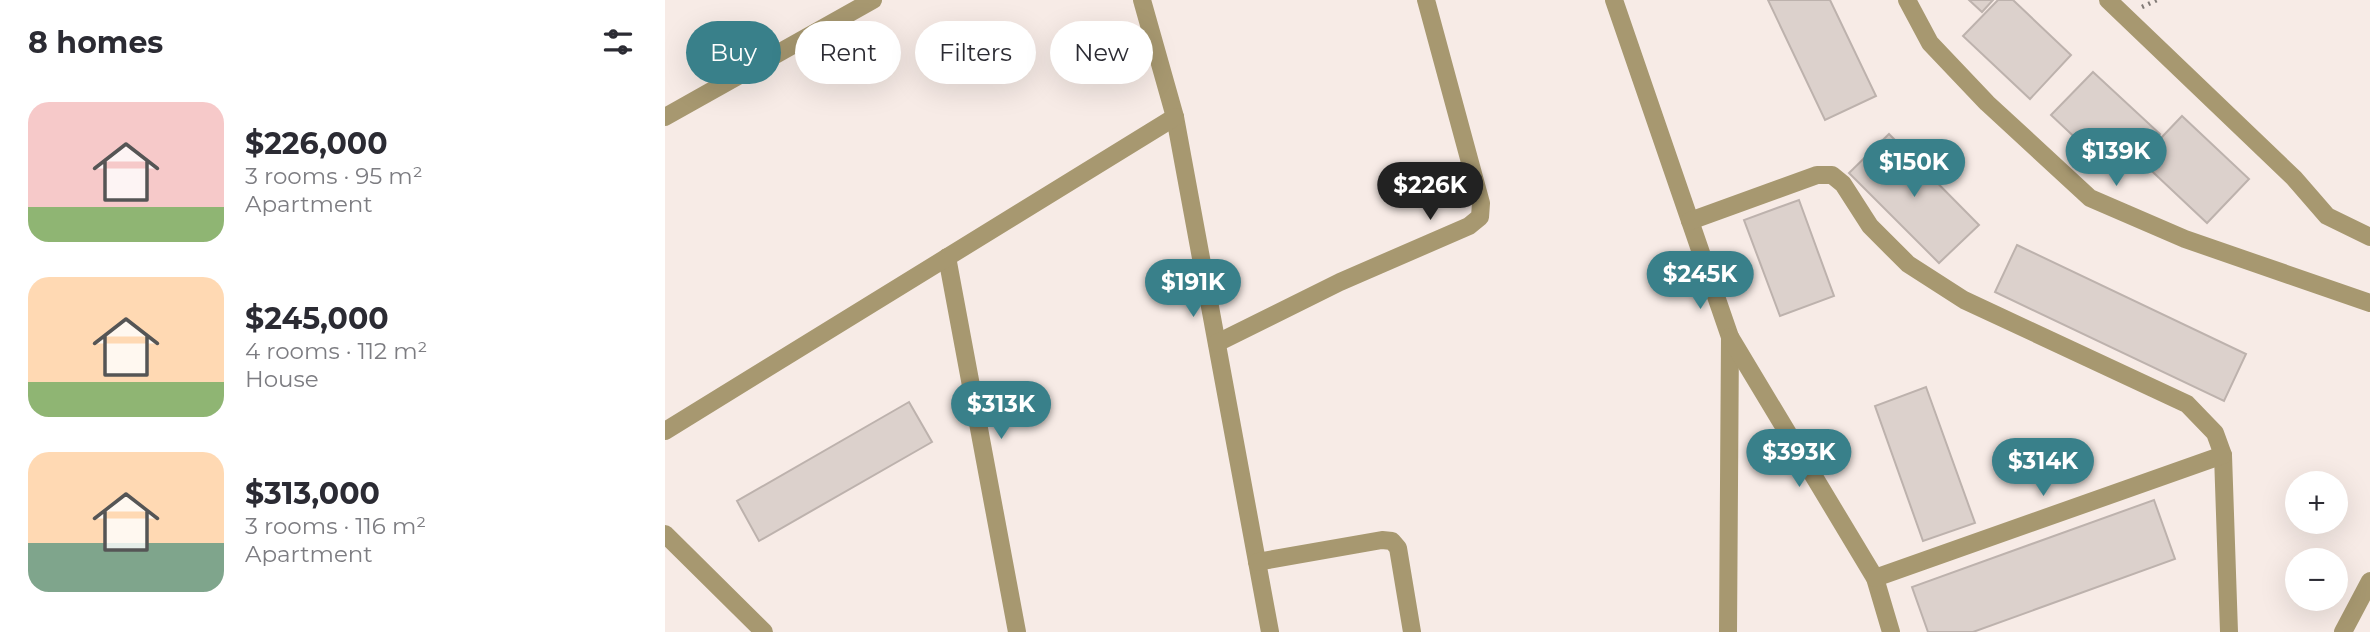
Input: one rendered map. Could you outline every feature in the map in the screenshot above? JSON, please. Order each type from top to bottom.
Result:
[{"type":"street","points":[[665,117],[873,0]]},
{"type":"street","points":[[1142,0],[1175,117],[1270,632]]},
{"type":"street","points":[[1217,344],[1340,282],[1469,226],[1479,217],[1481,204],[1426,0]]},
{"type":"street","points":[[1614,0],[1730,337],[1875,578],[1891,632]]},
{"type":"street","points":[[1907,0],[1930,43],[1987,103],[2089,198],[2185,239],[2370,303]]},
{"type":"street","points":[[2108,0],[2294,177],[2327,216],[2370,237]]},
{"type":"street","points":[[665,431],[1175,117]]},
{"type":"street","points":[[1690,220],[1817,176],[1832,175],[1843,184],[1870,226],[1908,264],[1964,300],[2187,404],[2215,433],[2223,455],[2229,632]]},
{"type":"street","points":[[947,257],[1017,632]]},
{"type":"street","points":[[1728,632],[1730,337]]},
{"type":"street","points":[[1875,578],[2223,455]]},
{"type":"street","points":[[665,534],[764,632]]},
{"type":"street","points":[[1257,562],[1382,540],[1392,541],[1398,548],[1412,632]]},
{"type":"street","points":[[2343,632],[2370,581]]},
{"type":"building","points":[[1768,0],[1830,0],[1876,96],[1825,120]]},
{"type":"building","points":[[1969,0],[1993,0],[1982,12]]},
{"type":"building","points":[[1998,0],[2013,0],[2071,55],[2030,99],[1963,36]]},
{"type":"building","points":[[2093,72],[2160,134],[2118,178],[2051,115]]},
{"type":"building","points":[[2182,116],[2249,179],[2207,223],[2140,160]]},
{"type":"building","points":[[1889,134],[1979,225],[1939,263],[1849,173]]},
{"type":"building","points":[[1799,200],[1834,296],[1780,316],[1744,220]]},
{"type":"building","points":[[2017,245],[2246,354],[2224,401],[1995,292]]},
{"type":"building","points":[[1926,387],[1975,523],[1923,541],[1875,406]]},
{"type":"building","points":[[909,402],[932,442],[759,541],[737,501]]},
{"type":"building","points":[[2154,500],[2175,559],[1973,632],[1928,632],[1912,587]]}]
